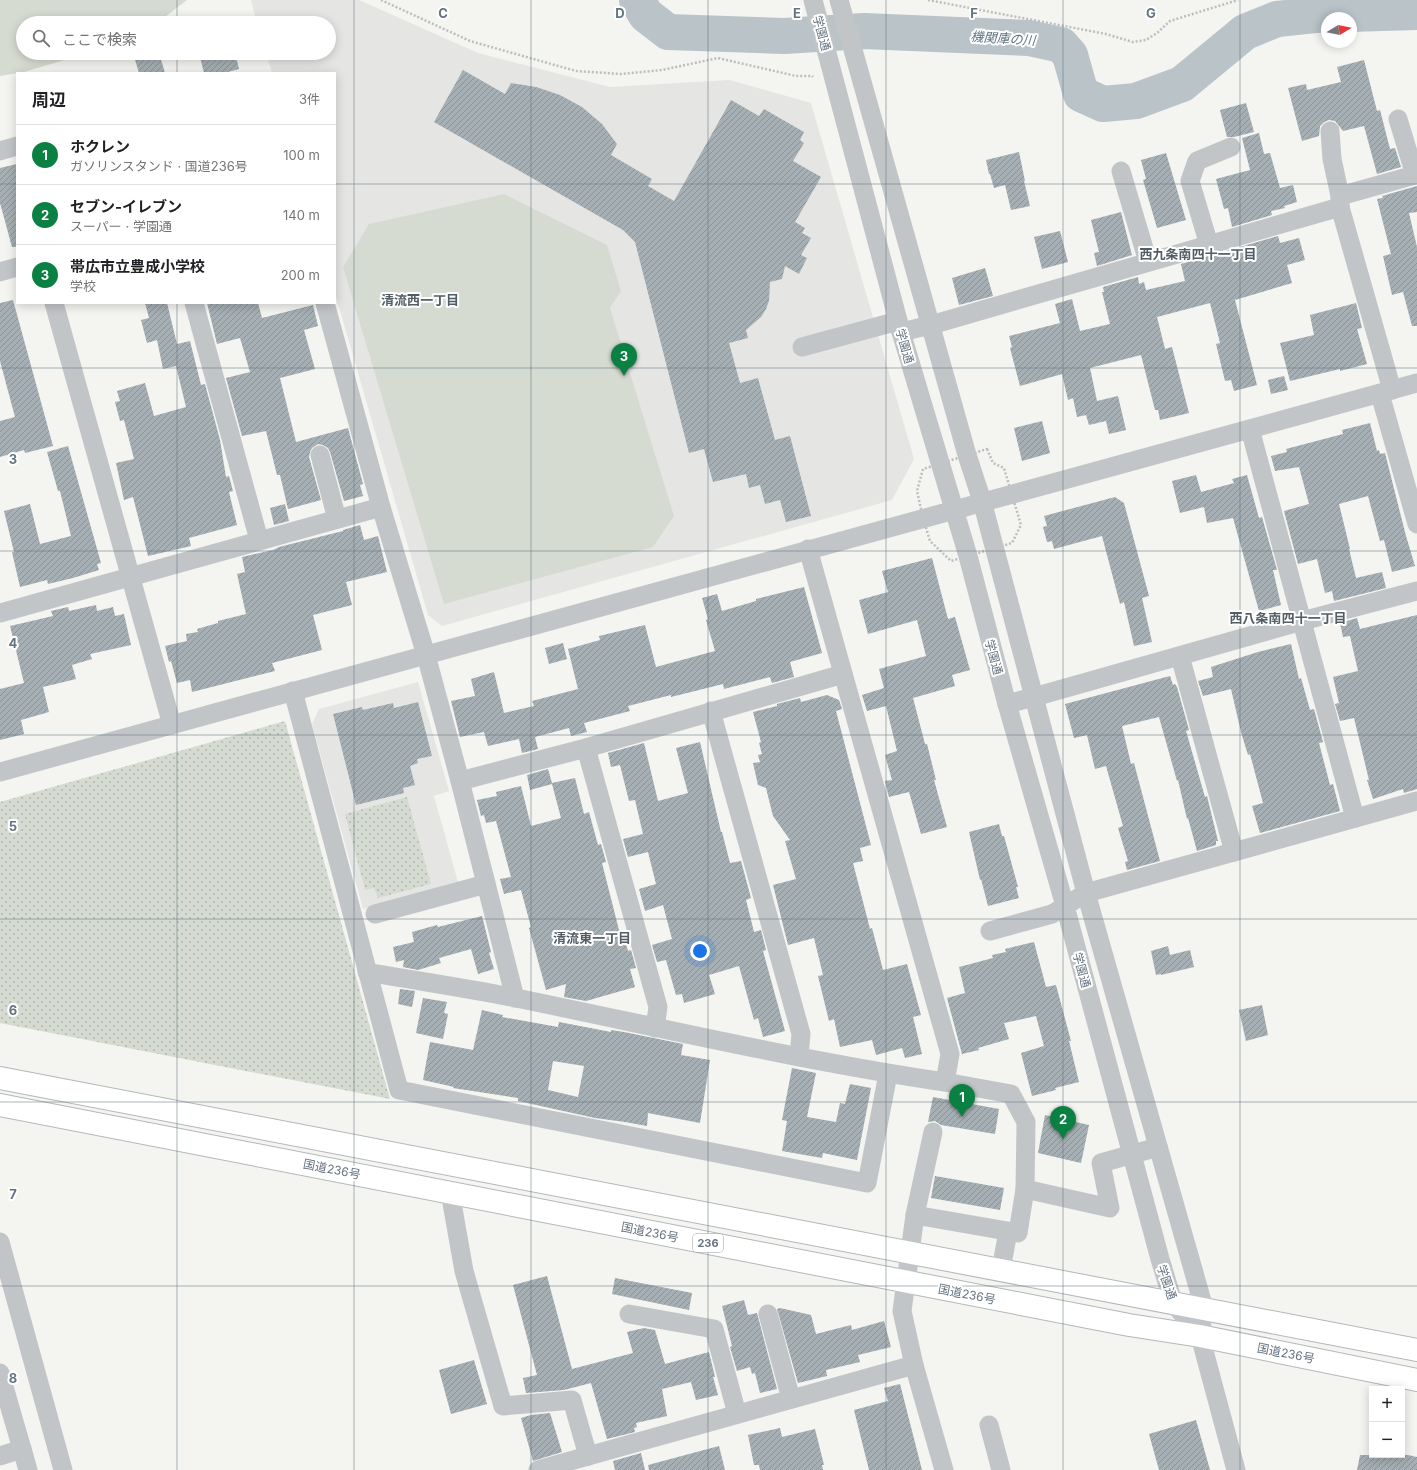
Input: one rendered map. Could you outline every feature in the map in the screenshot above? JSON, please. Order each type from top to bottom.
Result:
[{"type":"highway","name":"236","points":[[0,1078],[1417,1350]]},
{"type":"highway","name":"国道236号","points":[[0,1105],[1129,1326],[1200,1336],[1417,1380]]},
{"type":"street","name":"学園通","points":[[813,0],[899,326],[968,556],[1007,704],[1065,906],[1131,1154],[1173,1302],[1200,1336]]},
{"type":"street","name":"学園通","points":[[839,1],[967,455],[982,501],[1086,893],[1204,1308],[1200,1336]]},
{"type":"street","points":[[802,347],[899,326],[930,325],[1209,244],[1415,175],[1398,119]]},
{"type":"street","points":[[1330,131],[1332,159],[1340,201],[1417,524]]},
{"type":"street","points":[[0,151],[16,146]]},
{"type":"street","points":[[1209,244],[1190,181],[1197,161],[1232,147]]},
{"type":"street","points":[[1121,171],[1148,262]]},
{"type":"street","points":[[0,272],[16,267]]},
{"type":"street","points":[[54,304],[172,725]]},
{"type":"street","points":[[194,304],[259,540]]},
{"type":"street","points":[[325,304],[381,507],[426,655],[460,781],[515,998]]},
{"type":"street","points":[[0,772],[982,501],[1417,383]]},
{"type":"street","points":[[1250,429],[1355,818]]},
{"type":"street","points":[[320,455],[337,519]]},
{"type":"street","points":[[0,613],[381,507]]},
{"type":"street","points":[[808,549],[950,1054],[945,1082]]},
{"type":"street","points":[[1007,704],[1302,621],[1417,592]]},
{"type":"street","points":[[1180,656],[1234,852]]},
{"type":"street","points":[[460,781],[586,748],[843,674]]},
{"type":"street","points":[[293,691],[399,1090],[867,1182],[888,1074]]},
{"type":"street","points":[[711,711],[801,1034],[799,1056]]},
{"type":"street","points":[[586,748],[658,1007],[656,1028]]},
{"type":"street","points":[[990,931],[1052,914],[1086,893],[1417,801]]},
{"type":"street","points":[[375,914],[486,884]]},
{"type":"street","points":[[368,972],[515,998],[656,1028],[888,1074],[945,1082],[1011,1094],[1026,1122],[1025,1190],[1018,1233],[915,1215]]},
{"type":"street","points":[[933,1132],[915,1215],[902,1311],[914,1365],[944,1470]]},
{"type":"street","points":[[1025,1190],[1110,1208],[1101,1163],[1158,1147]]},
{"type":"street","points":[[450,1192],[464,1271],[503,1406],[572,1400],[588,1456]]},
{"type":"street","points":[[1001,1270],[1008,1232]]},
{"type":"street","points":[[0,1242],[5,1278],[63,1470]]},
{"type":"street","points":[[629,1314],[714,1328],[737,1414]]},
{"type":"street","points":[[768,1314],[791,1399]]},
{"type":"street","points":[[1200,1336],[1236,1470]]},
{"type":"street","points":[[538,1470],[914,1365]]},
{"type":"street","points":[[1,1379],[22,1449],[26,1470]]},
{"type":"street","points":[[989,1425],[1001,1470]]},
{"type":"street","points":[[0,1456],[22,1449]]},
{"type":"path","points":[[381,0],[470,42],[576,71],[621,74],[662,70],[718,58],[796,76],[812,76],[814,84]]},
{"type":"path","points":[[928,0],[1106,34],[1133,42],[1146,40],[1157,33],[1170,21],[1238,0]]},
{"type":"shaded area","points":[[0,0],[187,0],[166,16],[16,16],[16,60],[64,60],[24,72],[16,72],[16,73],[0,76]]},
{"type":"shaded area","points":[[251,0],[359,0],[478,53],[610,87],[730,80],[811,103],[914,459],[892,500],[442,626],[428,615],[336,296],[336,72],[272,72],[268,60],[336,60],[336,16],[255,16]]},
{"type":"shaded area","points":[[504,194],[607,245],[621,291],[610,308],[674,516],[653,547],[444,604],[343,267],[369,224]]},
{"type":"shaded area","points":[[418,682],[449,791],[434,796],[458,882],[363,909],[312,724],[319,709]]},
{"type":"shaded area","points":[[285,721],[390,1099],[0,1023],[0,802]]},
{"type":"shaded area","points":[[407,797],[431,884],[378,898],[374,888],[365,890],[345,814]]},
{"type":"building","points":[[135,60],[161,60],[165,72],[139,72]]},
{"type":"building","points":[[201,60],[237,60],[239,69],[228,72],[204,72]]},
{"type":"building","points":[[1364,60],[1377,111],[1380,110],[1390,149],[1395,148],[1401,167],[1377,174],[1364,126],[1343,131],[1335,121],[1329,120],[1320,126],[1319,136],[1302,141],[1288,88],[1306,84],[1307,90],[1341,82],[1337,67]]},
{"type":"building","points":[[463,70],[505,94],[511,83],[536,87],[560,95],[582,107],[602,124],[617,144],[611,155],[652,179],[648,186],[674,201],[731,100],[759,116],[764,109],[804,132],[800,140],[804,143],[793,161],[821,177],[795,222],[805,228],[802,233],[811,238],[801,255],[807,258],[799,274],[785,266],[782,279],[770,282],[769,301],[766,309],[761,317],[746,330],[748,338],[729,343],[740,383],[758,378],[775,440],[790,436],[811,516],[786,522],[780,500],[765,504],[760,485],[749,488],[746,474],[713,482],[704,449],[689,453],[635,242],[623,230],[434,122]]},
{"type":"building","points":[[1246,103],[1254,132],[1234,137],[1227,137],[1220,110]]},
{"type":"building","points":[[1259,133],[1264,154],[1270,153],[1280,188],[1293,185],[1297,202],[1284,206],[1285,208],[1271,211],[1272,215],[1232,227],[1228,208],[1224,209],[1216,179],[1250,170],[1242,138]]},
{"type":"building","points":[[1019,152],[1030,206],[1011,210],[1005,185],[994,188],[986,160]]},
{"type":"building","points":[[1166,153],[1186,220],[1157,228],[1143,180],[1146,179],[1141,160]]},
{"type":"building","points":[[16,164],[16,247],[12,247],[0,203],[0,168]]},
{"type":"building","points":[[1417,186],[1417,212],[1409,213],[1417,247],[1417,326],[1412,326],[1403,292],[1392,295],[1383,256],[1391,254],[1377,199],[1383,198],[1382,196]]},
{"type":"building","points":[[1121,212],[1132,255],[1097,266],[1094,253],[1099,252],[1091,220]]},
{"type":"building","points":[[1060,231],[1068,262],[1042,269],[1034,237]]},
{"type":"building","points":[[1278,236],[1280,243],[1299,238],[1305,260],[1287,265],[1292,283],[1235,300],[1257,385],[1234,391],[1231,380],[1225,381],[1216,344],[1220,343],[1210,303],[1157,317],[1165,349],[1172,347],[1189,413],[1160,420],[1158,410],[1155,410],[1141,355],[1090,368],[1097,401],[1118,396],[1126,430],[1109,434],[1106,421],[1089,425],[1086,415],[1077,417],[1073,398],[1068,400],[1062,374],[1020,386],[1010,348],[1012,347],[1009,336],[1060,323],[1055,304],[1072,299],[1080,331],[1110,324],[1102,292],[1104,292],[1103,287],[1138,277],[1139,284],[1144,282],[1146,290],[1185,281],[1181,264]]},
{"type":"building","points":[[985,268],[993,296],[959,305],[952,278]]},
{"type":"building","points":[[13,300],[53,446],[25,453],[24,450],[0,457],[0,421],[15,417],[0,361],[0,303]]},
{"type":"building","points":[[1356,303],[1362,328],[1357,329],[1367,364],[1290,381],[1280,343],[1314,335],[1310,315]]},
{"type":"building","points":[[145,304],[167,304],[177,344],[190,341],[201,385],[205,384],[220,440],[226,477],[229,476],[233,491],[229,492],[237,525],[189,538],[191,546],[148,556],[133,497],[124,500],[116,463],[134,459],[124,420],[120,421],[115,402],[120,401],[117,391],[145,383],[154,416],[186,407],[176,366],[163,369],[157,340],[147,343],[141,320],[149,318]]},
{"type":"building","points":[[207,304],[258,304],[262,318],[313,305],[318,326],[304,330],[315,369],[280,378],[296,442],[348,428],[363,484],[360,485],[363,496],[344,501],[330,452],[328,448],[318,444],[312,448],[309,457],[321,500],[288,509],[280,475],[277,475],[266,431],[242,436],[226,378],[250,372],[240,338],[217,344]]},
{"type":"building","points":[[1284,376],[1288,390],[1271,394],[1268,380]]},
{"type":"building","points":[[1042,421],[1050,453],[1022,461],[1014,428]]},
{"type":"building","points":[[1370,423],[1377,451],[1379,450],[1380,454],[1385,453],[1415,566],[1392,572],[1384,540],[1380,541],[1368,496],[1339,504],[1356,578],[1382,572],[1386,588],[1334,601],[1332,591],[1325,593],[1317,559],[1298,564],[1284,511],[1309,504],[1299,467],[1275,471],[1271,456],[1287,452],[1286,449],[1343,434],[1342,430]]},
{"type":"building","points":[[68,446],[101,563],[97,564],[99,570],[48,584],[47,580],[20,587],[12,552],[14,552],[4,511],[30,504],[40,544],[71,536],[60,491],[58,491],[47,452]]},
{"type":"building","points":[[1196,475],[1201,492],[1234,483],[1232,479],[1247,475],[1259,518],[1262,517],[1277,570],[1273,570],[1281,605],[1259,611],[1233,518],[1207,523],[1204,507],[1180,513],[1172,481]]},
{"type":"building","points":[[1115,497],[1124,503],[1149,596],[1142,598],[1152,642],[1134,646],[1124,602],[1120,604],[1102,536],[1054,549],[1052,541],[1047,542],[1043,527],[1047,526],[1044,516]]},
{"type":"building","points":[[285,504],[289,521],[274,525],[270,508]]},
{"type":"building","points":[[360,525],[364,540],[378,536],[387,572],[346,582],[352,605],[313,615],[322,650],[272,663],[275,671],[192,692],[190,680],[177,683],[165,646],[187,641],[186,634],[198,632],[197,629],[218,623],[218,621],[246,614],[237,574],[245,572],[242,557],[273,550],[279,547],[343,531]]},
{"type":"building","points":[[932,558],[948,619],[955,617],[970,670],[952,675],[955,686],[913,698],[925,744],[927,744],[936,780],[934,780],[947,827],[921,834],[909,792],[889,797],[888,794],[885,781],[892,780],[885,755],[897,751],[886,706],[867,711],[862,695],[884,688],[879,669],[926,656],[917,620],[868,634],[859,600],[888,592],[882,571]]},
{"type":"building","points":[[804,587],[822,653],[790,662],[794,677],[772,683],[770,677],[724,689],[723,684],[628,706],[630,711],[584,723],[587,732],[571,736],[569,728],[535,737],[538,749],[522,753],[519,739],[488,746],[484,732],[460,737],[451,701],[475,696],[471,679],[494,672],[504,713],[534,706],[532,701],[578,689],[568,649],[600,640],[599,636],[645,625],[656,667],[715,651],[706,620],[708,619],[702,598],[717,594],[722,611],[756,601],[756,599]]},
{"type":"building","points":[[96,605],[97,611],[113,607],[115,616],[124,614],[131,645],[90,654],[92,659],[72,665],[76,679],[43,687],[49,712],[21,720],[24,734],[0,740],[0,689],[24,683],[10,626],[53,616],[51,611],[68,607],[69,611]]},
{"type":"building","points":[[1417,615],[1417,789],[1404,793],[1403,789],[1373,799],[1367,780],[1369,780],[1354,718],[1340,721],[1335,704],[1339,703],[1333,677],[1358,671],[1350,636],[1343,637],[1340,623],[1357,618],[1360,629]]},
{"type":"building","points":[[563,643],[567,659],[549,664],[545,648]]},
{"type":"building","points":[[1291,644],[1299,679],[1301,678],[1310,710],[1314,709],[1323,742],[1319,743],[1330,785],[1333,784],[1340,811],[1260,833],[1252,806],[1263,803],[1250,754],[1248,755],[1241,732],[1231,689],[1203,696],[1198,681],[1213,677],[1211,667],[1258,652]]},
{"type":"building","points":[[1170,676],[1173,685],[1175,684],[1177,687],[1189,730],[1186,731],[1205,797],[1207,796],[1218,841],[1216,841],[1216,845],[1197,851],[1159,717],[1122,726],[1131,764],[1134,763],[1160,861],[1127,870],[1125,862],[1128,861],[1118,828],[1123,826],[1106,766],[1095,769],[1087,735],[1074,738],[1065,704]]},
{"type":"building","points":[[827,695],[839,700],[842,709],[836,711],[871,845],[860,848],[863,861],[853,863],[870,929],[872,928],[883,970],[907,964],[921,1015],[913,1017],[922,1054],[905,1058],[902,1048],[876,1055],[872,1040],[840,1047],[834,1019],[829,1021],[818,976],[823,975],[814,938],[788,945],[773,885],[796,879],[785,841],[790,840],[773,816],[766,788],[758,785],[753,763],[760,762],[758,755],[762,754],[759,743],[761,742],[753,712],[800,698],[801,702]]},
{"type":"building","points":[[418,702],[432,756],[417,759],[418,763],[410,766],[415,785],[403,788],[404,793],[356,805],[333,714],[362,707],[363,710],[393,703],[394,708]]},
{"type":"building","points":[[700,742],[721,832],[730,863],[741,861],[751,898],[746,900],[754,932],[761,930],[766,950],[763,951],[785,1031],[763,1037],[758,1018],[754,1020],[739,966],[709,975],[715,994],[684,1003],[682,994],[676,995],[666,960],[657,962],[652,945],[672,939],[663,905],[645,911],[639,889],[656,884],[648,852],[628,857],[623,839],[643,834],[635,800],[629,801],[620,765],[611,767],[608,753],[644,743],[658,801],[688,793],[676,748]]},
{"type":"building","points":[[548,769],[552,783],[575,778],[584,814],[589,812],[598,845],[601,844],[606,862],[602,863],[620,934],[623,933],[628,951],[631,950],[636,968],[630,969],[635,987],[586,1001],[564,997],[566,984],[546,990],[529,928],[531,927],[521,890],[504,894],[500,879],[511,877],[496,821],[486,823],[484,815],[481,816],[477,800],[497,796],[496,792],[521,786],[531,826],[561,818],[552,784],[530,790],[527,775]]},
{"type":"building","points":[[999,824],[1002,836],[1004,836],[1018,887],[1016,887],[1019,898],[988,906],[981,879],[980,880],[969,832]]},
{"type":"building","points":[[482,916],[491,952],[489,953],[494,969],[478,974],[471,949],[439,958],[441,963],[418,970],[403,967],[404,960],[396,962],[393,947],[414,942],[412,932],[437,925],[438,927]]},
{"type":"building","points":[[1034,942],[1046,987],[1056,985],[1071,1041],[1069,1041],[1079,1082],[1032,1096],[1021,1053],[1044,1046],[1036,1016],[1004,1023],[1009,1039],[978,1048],[979,1050],[962,1054],[947,998],[965,993],[959,967],[993,958],[992,955],[1006,952],[1005,949]]},
{"type":"building","points":[[1168,946],[1170,955],[1190,950],[1194,967],[1156,975],[1151,951]]},
{"type":"building","points":[[400,989],[415,991],[412,1007],[398,1004]]},
{"type":"building","points":[[423,998],[447,1002],[444,1013],[448,1014],[443,1039],[416,1033]]},
{"type":"building","points":[[1262,1005],[1268,1035],[1246,1041],[1239,1010]]},
{"type":"building","points":[[482,1010],[503,1015],[502,1017],[558,1027],[559,1022],[611,1032],[611,1030],[624,1032],[683,1044],[681,1055],[710,1060],[700,1123],[648,1113],[647,1126],[595,1118],[518,1101],[518,1098],[453,1088],[454,1087],[423,1080],[430,1042],[473,1050]],"holes":[[[553,1061],[584,1066],[578,1097],[548,1090]]]},
{"type":"building","points":[[792,1068],[816,1073],[807,1117],[836,1122],[840,1103],[845,1104],[850,1084],[871,1088],[857,1160],[823,1153],[822,1158],[782,1151],[787,1121],[782,1120]]},
{"type":"building","points":[[933,1097],[999,1109],[995,1134],[941,1125],[935,1121],[928,1122]]},
{"type":"building","points":[[1045,1115],[1089,1125],[1081,1163],[1038,1153]]},
{"type":"building","points":[[935,1176],[1004,1188],[1000,1210],[931,1198]]},
{"type":"building","points":[[547,1276],[572,1369],[633,1353],[627,1332],[644,1328],[655,1330],[665,1364],[709,1352],[715,1377],[713,1377],[718,1395],[696,1400],[691,1382],[662,1389],[667,1416],[636,1423],[637,1427],[634,1428],[635,1432],[607,1439],[591,1383],[564,1390],[526,1393],[523,1378],[537,1375],[513,1285]]},
{"type":"building","points":[[615,1278],[692,1293],[689,1310],[612,1294]]},
{"type":"building","points":[[744,1300],[748,1315],[757,1313],[777,1389],[760,1393],[755,1373],[752,1374],[750,1367],[737,1371],[730,1347],[732,1346],[722,1306]]},
{"type":"building","points":[[780,1308],[811,1315],[816,1334],[851,1325],[852,1330],[884,1321],[891,1347],[858,1355],[860,1362],[826,1370],[827,1376],[798,1383],[777,1309]]},
{"type":"building","points":[[474,1360],[487,1404],[451,1414],[439,1370]]},
{"type":"building","points":[[900,1384],[922,1470],[869,1470],[854,1410],[888,1401],[884,1388]]},
{"type":"building","points":[[550,1413],[562,1452],[533,1461],[521,1418],[531,1415]]},
{"type":"building","points":[[1196,1420],[1210,1470],[1159,1470],[1149,1434]]},
{"type":"building","points":[[780,1428],[782,1437],[815,1429],[824,1465],[822,1465],[823,1470],[760,1470],[759,1465],[754,1465],[748,1435]]},
{"type":"building","points":[[719,1446],[725,1470],[649,1470],[648,1465]]},
{"type":"building","points":[[641,1453],[645,1470],[615,1470],[613,1461]]},
{"type":"building","points":[[1360,1455],[1369,1455],[1369,1458],[1405,1458],[1405,1455],[1417,1457],[1417,1470],[1357,1470]]},
{"type":"waterway","name":"機関庫の川","points":[[637,0],[646,15],[668,32],[784,36],[864,31],[1029,38],[1061,45],[1070,55],[1081,94],[1103,104],[1136,101],[1182,84],[1245,32],[1277,19],[1315,15],[1417,12]]},
{"type":"place","name":"帯広市立豊成小学校","points":[[624,376]]},
{"type":"place","name":"ホクレン","points":[[962,1117]]},
{"type":"place","name":"セブン-イレブン","points":[[1063,1139]]},
{"type":"district","name":"西九条南四十一丁目","points":[[1198,254]]},
{"type":"district","name":"清流西一丁目","points":[[420,300]]},
{"type":"district","name":"西八条南四十一丁目","points":[[1288,618]]},
{"type":"district","name":"清流東一丁目","points":[[592,938]]}]
